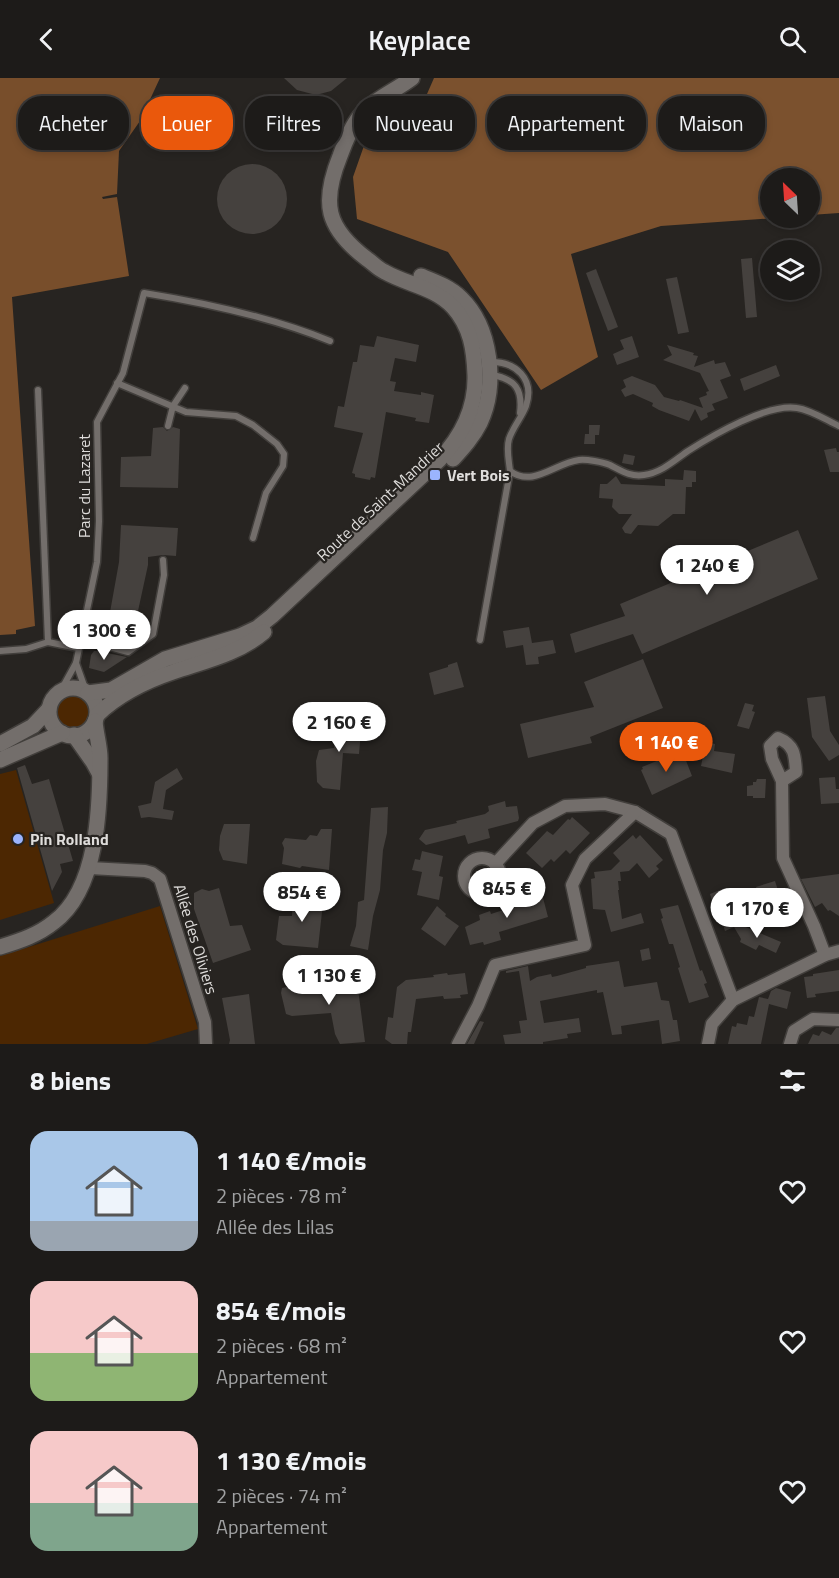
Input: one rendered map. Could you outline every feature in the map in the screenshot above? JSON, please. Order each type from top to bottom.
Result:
[{"type":"main road","name":"Route de Saint-Mandrier","points":[[87,692],[111,690],[165,659],[240,636],[257,628],[273,616],[453,446],[469,416],[484,371],[464,322],[452,306],[431,290],[385,272],[349,246],[332,221],[330,186],[347,138],[361,115],[374,102],[412,78]]},
{"type":"main road","name":"Route de Saint-Mandrier","points":[[96,718],[114,701],[152,680],[224,656],[245,646],[278,620],[464,447],[481,420],[488,390],[484,371],[482,330],[473,312],[447,287],[430,279],[367,259]]},
{"type":"main road","points":[[0,744],[33,726],[49,709],[51,702],[60,692],[72,688],[87,692],[95,702],[100,758],[98,805],[90,868],[74,902],[56,921],[33,936],[0,948]]},
{"type":"main road","points":[[49,709],[52,723],[68,734],[93,762],[99,773]]},
{"type":"main road","points":[[0,760],[68,734],[86,731],[96,718]]},
{"type":"street","points":[[782,781],[783,858],[825,956]]},
{"type":"street","points":[[495,864],[533,823],[565,806],[605,804],[635,812],[671,834],[733,1000]]},
{"type":"street","points":[[458,1044],[478,1006],[495,965],[585,945],[572,885],[585,859],[635,812]]},
{"type":"street","name":"Allée des Oliviers","points":[[90,868],[152,873],[159,879],[205,1022],[206,1044]]},
{"type":"street","points":[[708,1044],[712,1024],[733,1000],[839,951]]},
{"type":"street","points":[[790,1044],[794,1031],[813,1019],[839,1020]]},
{"type":"lane","name":"Parc du Lazaret","points":[[60,692],[76,663],[97,562],[100,503],[97,422],[123,373],[144,293],[175,298],[293,326],[330,341]]},
{"type":"lane","points":[[480,640],[510,471],[508,444],[529,394],[526,379],[514,366],[484,371]]},
{"type":"lane","points":[[484,371],[501,376],[516,385],[522,398],[520,419]]},
{"type":"lane","points":[[117,383],[186,412],[236,416],[253,425],[277,444],[284,454],[282,466],[266,493],[253,538]]},
{"type":"lane","points":[[168,426],[172,406],[185,388]]},
{"type":"lane","points":[[38,390],[48,642]]},
{"type":"lane","points":[[510,471],[516,475],[537,476],[579,460],[609,464],[631,475],[645,475],[661,470],[706,440],[742,421],[780,407],[799,408],[839,426]]},
{"type":"lane","points":[[80,639],[128,652],[153,634],[164,575],[163,560]]},
{"type":"lane","points":[[0,651],[26,649],[48,642],[78,648]]},
{"type":"lane","name":"Parc du Lazaret","points":[[76,663],[87,692]]},
{"type":"shaded area","points":[[0,78],[160,78],[152,96],[141,96],[141,119],[129,137],[129,96],[18,96],[18,150],[120,150],[117,194],[102,197],[103,199],[117,197],[129,276],[12,297],[35,626],[16,630],[16,634],[0,635]]},
{"type":"shaded area","points":[[434,78],[839,78],[839,213],[820,214],[820,168],[760,168],[760,219],[661,226],[571,254],[598,357],[541,390],[448,252],[357,219],[353,177],[362,150],[475,150],[475,96],[424,96]]},
{"type":"shaded area","points":[[73,688],[89,695],[96,708],[93,722],[80,734],[56,728],[50,715],[55,697]]},
{"type":"shaded area","name":"Pin Rolland","points":[[16,770],[54,903],[0,920],[0,774]]},
{"type":"shaded area","points":[[160,906],[198,1029],[147,1044],[0,1044],[0,956]]},
{"type":"building","points":[[284,78],[347,78],[331,91],[316,95],[297,90]]},
{"type":"building","points":[[252,164],[265,167],[277,174],[284,186],[287,199],[284,212],[277,224],[265,231],[252,234],[239,231],[227,224],[220,212],[217,199],[220,186],[227,174],[239,167]]},
{"type":"building","points":[[752,258],[757,317],[746,318],[741,259]]},
{"type":"building","points":[[596,269],[618,327],[608,331],[586,273]]},
{"type":"building","points":[[677,277],[689,332],[678,334],[666,279]]},
{"type":"building","points":[[377,336],[419,345],[416,362],[395,358],[390,381],[396,382],[394,391],[434,395],[429,423],[386,412],[375,478],[371,477],[370,480],[355,477],[352,473],[363,433],[334,427],[338,406],[344,407],[353,362],[357,362],[360,345],[374,347]]},
{"type":"building","points":[[632,336],[639,357],[617,365],[613,354],[624,349],[620,340]]},
{"type":"building","points":[[667,345],[698,356],[694,367],[714,360],[715,364],[725,362],[731,376],[720,380],[728,398],[712,404],[715,410],[707,413],[708,417],[701,421],[695,409],[689,421],[659,410],[652,406],[653,403],[633,394],[625,397],[621,390],[626,387],[623,380],[632,376],[655,385],[664,397],[703,408],[699,398],[707,395],[706,392],[709,391],[700,373],[663,360],[672,355]]},
{"type":"building","points":[[776,365],[780,376],[744,391],[740,379]]},
{"type":"building","points":[[589,425],[600,425],[599,435],[595,435],[595,444],[584,444],[585,434],[589,434]]},
{"type":"building","points":[[163,427],[167,431],[173,427],[180,429],[178,488],[120,487],[121,457],[151,456],[153,428]]},
{"type":"building","points":[[836,448],[839,452],[839,472],[830,472],[824,450]]},
{"type":"building","points":[[624,454],[635,456],[633,465],[622,463]]},
{"type":"building","points":[[684,470],[696,471],[696,482],[692,482],[692,487],[686,487],[685,514],[673,514],[658,526],[638,525],[631,534],[625,533],[622,528],[632,514],[619,514],[612,507],[613,499],[599,498],[600,484],[607,484],[616,476],[621,484],[665,486],[665,479],[683,480]]},
{"type":"building","points":[[121,525],[178,528],[176,556],[148,557],[133,634],[107,629],[119,562]]},
{"type":"building","points":[[798,530],[818,579],[642,654],[633,634],[575,653],[570,634],[625,616],[620,604]]},
{"type":"building","points":[[529,627],[532,643],[553,640],[556,653],[538,657],[539,664],[526,665],[523,645],[506,648],[503,631]]},
{"type":"building","points":[[94,651],[127,657],[104,672],[89,668]]},
{"type":"building","points":[[643,659],[663,708],[590,737],[592,743],[528,758],[520,724],[594,707],[584,682]]},
{"type":"building","points":[[457,662],[464,687],[434,695],[429,673]]},
{"type":"building","points":[[825,696],[830,731],[839,745],[839,755],[829,761],[812,737],[807,698]]},
{"type":"building","points":[[745,703],[754,705],[752,711],[755,712],[749,729],[737,726]]},
{"type":"building","points":[[339,715],[362,719],[359,754],[343,753],[340,790],[323,788],[317,782],[316,761],[319,750],[334,748]]},
{"type":"building","points":[[706,742],[715,744],[714,751],[735,754],[732,773],[701,766]]},
{"type":"building","points":[[679,752],[681,760],[685,758],[692,776],[652,795],[641,770],[642,767]]},
{"type":"building","points":[[25,765],[32,784],[49,779],[73,861],[60,864],[62,872],[52,891],[17,768]]},
{"type":"building","points":[[177,768],[183,779],[166,790],[163,809],[174,811],[172,820],[141,818],[138,806],[151,803],[155,782]]},
{"type":"building","points":[[835,777],[836,789],[839,789],[839,803],[821,804],[819,778]]},
{"type":"building","points":[[757,779],[766,779],[765,798],[747,796],[747,786],[753,785]]},
{"type":"building","points":[[505,801],[506,807],[517,806],[518,821],[488,829],[490,838],[468,844],[465,835],[426,845],[419,839],[425,830],[485,814],[489,811],[488,806]]},
{"type":"building","points":[[388,807],[380,890],[368,950],[350,946],[356,926],[358,902],[364,900],[371,808]]},
{"type":"building","points":[[572,817],[590,833],[570,854],[566,850],[554,862],[551,859],[542,868],[526,853],[547,831],[553,835]]},
{"type":"building","points":[[224,824],[250,824],[247,864],[223,860],[219,850]]},
{"type":"building","points":[[321,829],[332,829],[329,870],[282,864],[284,848],[282,843],[285,838],[306,840],[310,835],[317,836]]},
{"type":"building","points":[[633,835],[636,839],[640,835],[663,860],[656,866],[659,869],[649,878],[637,863],[629,871],[620,872],[621,881],[618,881],[618,890],[622,919],[641,913],[644,923],[611,932],[605,910],[593,909],[591,879],[595,878],[594,872],[611,870],[620,861],[613,853]]},
{"type":"building","points":[[422,851],[443,856],[439,876],[443,877],[439,900],[417,895],[422,872],[412,870],[415,859],[420,860]]},
{"type":"building","points":[[839,874],[839,916],[828,911],[822,903],[815,907],[801,879]]},
{"type":"building","points":[[775,881],[783,906],[765,912],[756,887]]},
{"type":"building","points":[[219,888],[230,926],[242,925],[251,950],[213,963],[194,909],[194,893],[202,889],[209,891]]},
{"type":"building","points":[[725,888],[741,924],[725,931],[710,894]]},
{"type":"building","points":[[526,892],[528,897],[542,894],[548,917],[499,932],[501,940],[484,945],[483,942],[470,945],[465,927],[480,920],[479,915],[490,911],[491,914],[515,906],[517,903],[515,896]]},
{"type":"building","points":[[293,895],[319,898],[323,903],[318,948],[283,945],[276,940],[279,916],[292,916]]},
{"type":"building","points":[[678,905],[700,971],[702,970],[707,983],[704,984],[709,997],[689,1003],[673,944],[669,944],[661,919],[663,918],[660,909]]},
{"type":"building","points":[[437,906],[446,914],[445,916],[459,926],[445,946],[421,929]]},
{"type":"building","points":[[741,925],[781,942],[776,953],[759,945],[756,950],[740,942],[741,939],[734,927]]},
{"type":"building","points":[[649,948],[651,959],[642,961],[640,950]]},
{"type":"building","points":[[619,961],[624,987],[657,982],[661,1000],[669,1001],[673,1020],[677,1020],[680,1041],[662,1044],[659,1020],[621,1026],[622,1034],[612,1035],[603,992],[597,993],[597,990],[540,1001],[544,1023],[579,1018],[581,1032],[567,1034],[568,1038],[543,1042],[543,1044],[505,1044],[503,1035],[521,1033],[519,1021],[527,1020],[519,971],[506,973],[506,971],[528,966],[530,981],[537,977],[551,974],[552,977],[586,968],[586,966]]},
{"type":"building","points":[[839,970],[839,991],[815,994],[816,997],[807,998],[804,977]]},
{"type":"building","points":[[447,973],[448,975],[465,973],[468,994],[460,995],[461,998],[444,999],[443,996],[416,999],[407,1044],[392,1044],[385,1039],[388,1017],[393,1018],[397,987],[406,980]]},
{"type":"building","points":[[354,979],[354,987],[358,989],[365,1042],[340,1044],[335,1034],[331,1013],[292,1016],[286,1014],[282,988],[314,981]]},
{"type":"building","points":[[776,988],[791,992],[787,1009],[769,1004],[761,1044],[728,1044],[732,1026],[736,1027],[737,1023],[747,1025],[749,1016],[754,1017],[759,997],[768,999],[771,991]]},
{"type":"building","points":[[249,994],[255,1044],[229,1044],[222,998]]},
{"type":"building","points":[[480,1021],[484,1022],[474,1044],[467,1044]]},
{"type":"building","points":[[836,1028],[839,1028],[839,1044],[808,1044],[813,1034],[819,1036],[822,1031],[831,1035]]},
{"type":"place","name":"Vert Bois","points":[[435,475]]},
{"type":"place","name":"Pin Rolland","points":[[18,839]]}]
